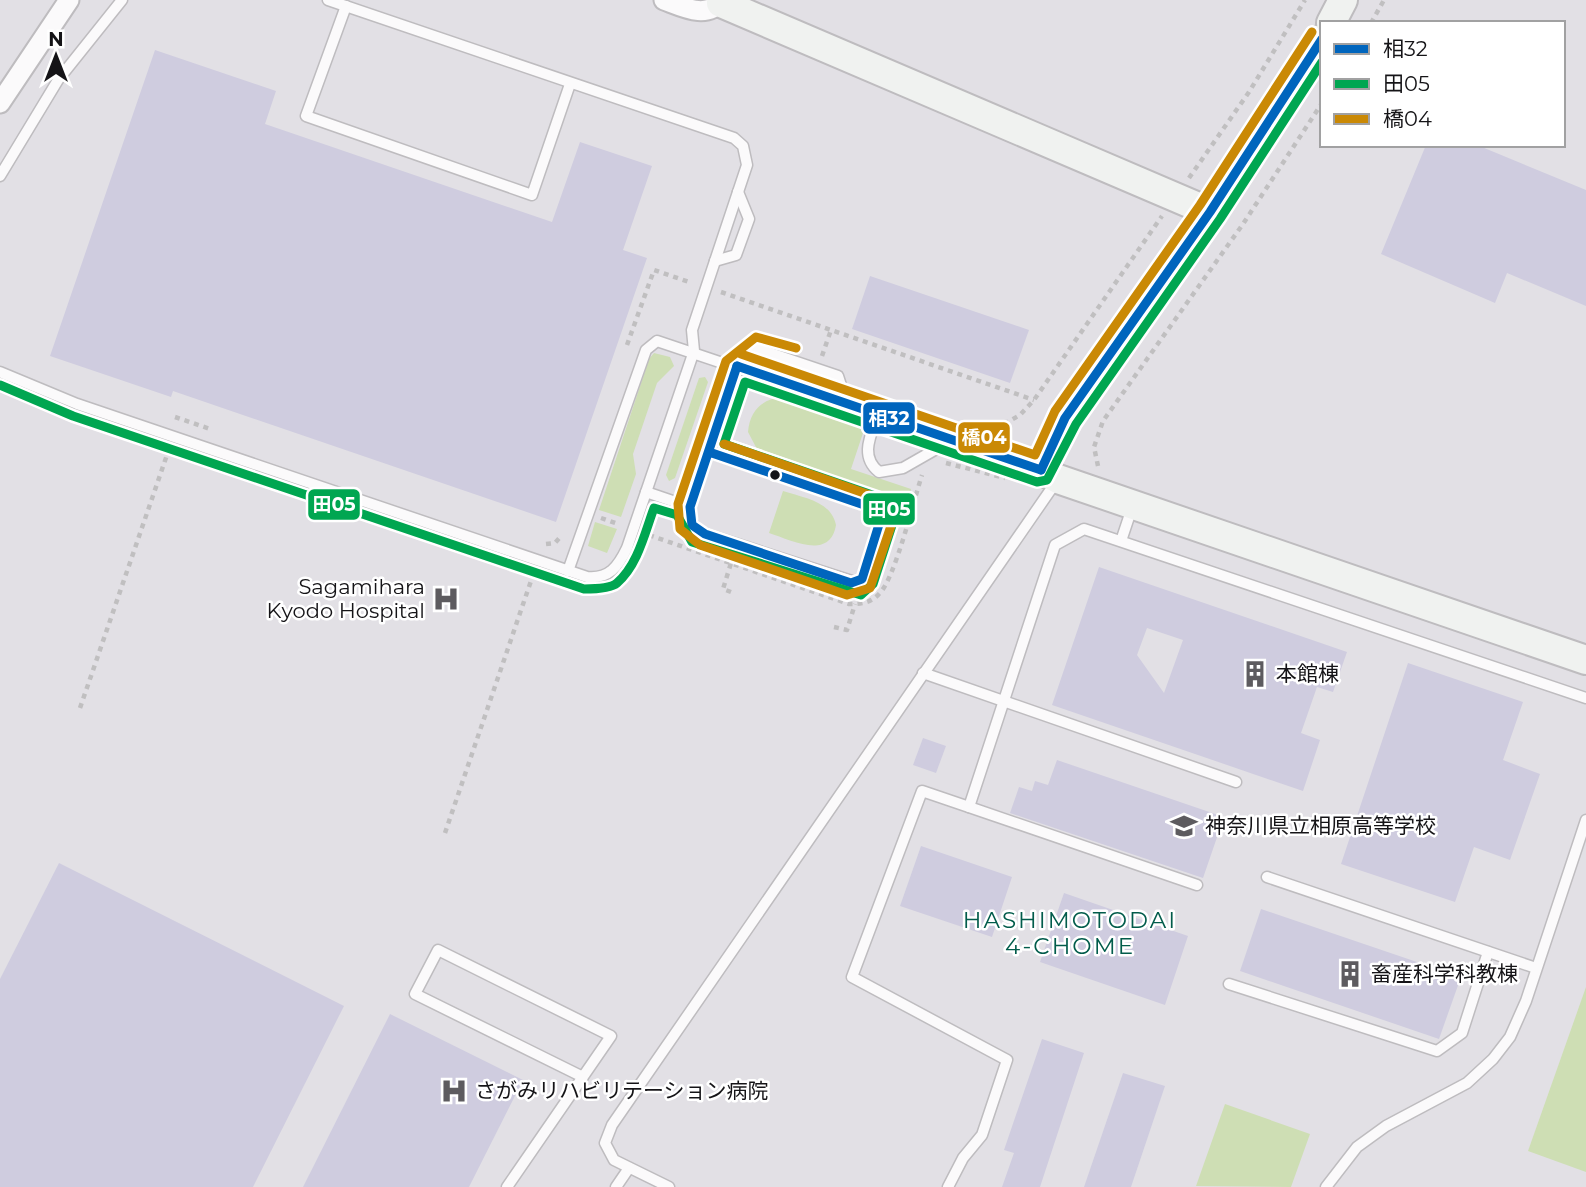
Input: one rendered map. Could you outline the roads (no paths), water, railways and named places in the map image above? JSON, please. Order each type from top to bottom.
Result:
[{"type":"street","points":[[0,103],[69,0]]},
{"type":"street","points":[[664,0],[691,11],[708,11],[721,2],[1210,212]]},
{"type":"street","points":[[1332,21],[1343,0]]},
{"type":"street","points":[[1320,42],[1210,212],[1074,404],[1050,474],[1586,660]]},
{"type":"lane","points":[[0,176],[58,79],[122,0]]},
{"type":"lane","points":[[0,372],[88,407],[568,571],[587,577],[609,574],[627,548],[694,351],[692,330],[747,165],[743,146],[734,138],[328,0]]},
{"type":"lane","points":[[346,6],[306,116],[532,195],[570,83]]},
{"type":"lane","points":[[715,261],[736,255],[749,219],[738,192]]},
{"type":"lane","points":[[568,571],[646,349],[657,341],[694,351],[1050,474],[923,673],[612,1125],[606,1143],[607,1151],[614,1160],[669,1187]]},
{"type":"lane","points":[[709,452],[876,509],[881,518],[862,579],[850,583],[697,531],[692,525],[690,507],[737,366],[758,349],[838,376],[847,404]]},
{"type":"lane","points":[[878,414],[867,454],[871,465],[879,472],[903,468],[952,440]]},
{"type":"lane","points":[[646,492],[690,507]]},
{"type":"lane","points":[[1121,541],[1134,505]]},
{"type":"lane","points":[[969,807],[1055,545],[1084,529],[1586,698]]},
{"type":"lane","points":[[923,673],[1236,782]]},
{"type":"lane","points":[[948,1187],[963,1158],[982,1135],[1007,1060],[852,976],[922,791],[1198,885]]},
{"type":"lane","points":[[1326,1187],[1357,1147],[1386,1126],[1467,1083],[1493,1059],[1510,1037],[1586,820]]},
{"type":"lane","points":[[1267,877],[1536,968]]},
{"type":"lane","points":[[507,1187],[583,1077],[611,1036],[438,950],[415,994],[583,1077]]},
{"type":"lane","points":[[1229,984],[1437,1051],[1462,1033],[1488,952]]},
{"type":"lane","points":[[616,1187],[629,1168]]},
{"type":"place","name":"Sagamihara Kyodo Hospital","points":[[446,599]]},
{"type":"place","name":"本館棟","points":[[1255,674]]},
{"type":"place","name":"神奈川県立相原高等学校","points":[[1184,826]]},
{"type":"place","name":"畜産科学科教棟","points":[[1350,974]]},
{"type":"place","name":"さがみリハビリテーション病院","points":[[454,1091]]},
{"type":"district","name":"HASHIMOTODAI 4-CHOME","points":[[1070,933]]}]
